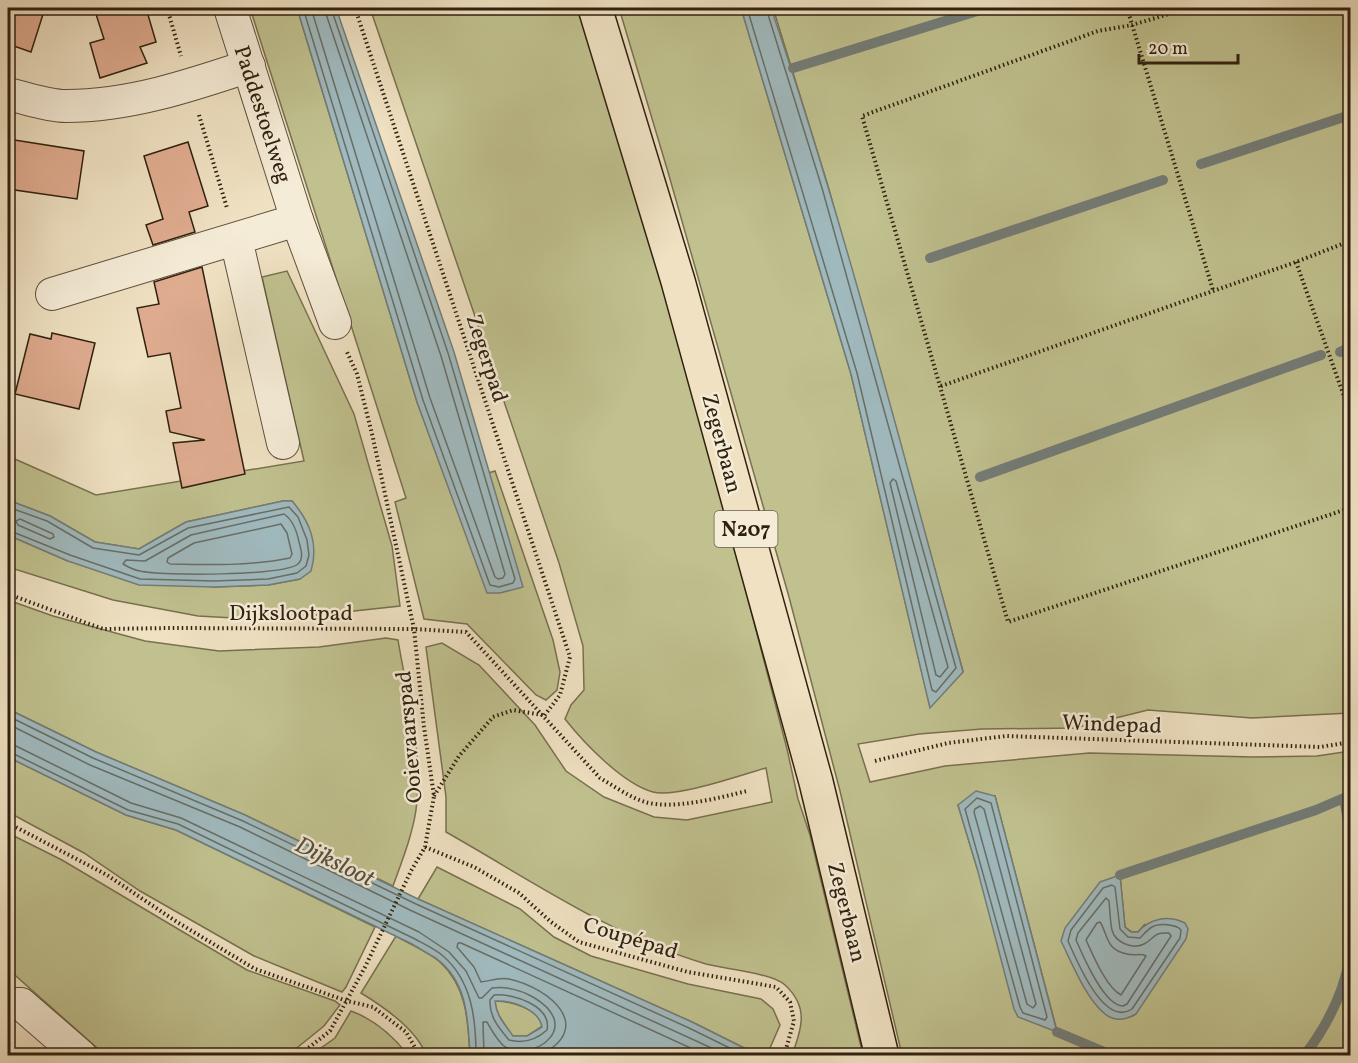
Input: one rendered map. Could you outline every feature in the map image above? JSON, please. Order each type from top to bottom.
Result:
[{"type":"main road","name":"Zegerbaan","points":[[595,8],[678,281],[816,782],[882,1056]]},
{"type":"street","name":"Paddestoelweg","points":[[230,8],[297,220],[335,323]]},
{"type":"street","points":[[8,94],[63,106],[124,102],[190,85],[249,66]]},
{"type":"street","points":[[52,294],[297,220]]},
{"type":"street","points":[[236,239],[283,443]]},
{"type":"street","points":[[8,1004],[21,1004],[81,1056]]},
{"type":"path","points":[[167,8],[236,239]]},
{"type":"path","name":"Zegerpad","points":[[355,8],[570,657],[560,695],[543,716]]},
{"type":"path","points":[[1126,8],[1212,290]]},
{"type":"path","points":[[1189,8],[1132,25],[1098,31],[862,116],[1008,622],[1350,508]]},
{"type":"path","points":[[941,386],[1350,241]]},
{"type":"path","points":[[1296,262],[1350,413]]},
{"type":"path","name":"Ooievaarspad","points":[[298,1056],[330,1031],[365,967],[425,847],[434,796],[414,629],[357,374],[335,323]]},
{"type":"path","name":"Dijkslootpad","points":[[8,594],[103,629],[414,629],[466,632],[543,716]]},
{"type":"path","points":[[434,796],[459,756],[493,717],[513,710],[543,716],[600,778],[645,802],[659,804],[702,802],[747,791]]},
{"type":"path","name":"Windepad","points":[[875,761],[948,743],[1006,735],[1320,747],[1350,742]]},
{"type":"path","points":[[8,823],[107,875],[177,922],[255,969],[373,1007],[406,1032],[420,1056]]},
{"type":"path","name":"Coupépad","points":[[425,847],[474,867],[519,893],[551,922],[579,942],[688,972],[776,987],[790,1002],[794,1021],[784,1056]]},
{"type":"green space","points":[[250,8],[297,8],[417,402],[448,485],[495,471],[553,640],[560,672],[557,690],[546,700],[536,695],[467,624],[424,619],[395,502],[406,498]]},
{"type":"green space","points":[[370,8],[582,8],[677,327],[798,799],[810,835],[863,1055],[792,1055],[801,1027],[800,1010],[793,993],[779,981],[759,974],[706,964],[637,938],[572,906],[446,832],[446,797],[426,647],[442,643],[479,665],[535,725],[566,771],[604,797],[654,817],[687,820],[772,802],[766,768],[677,792],[653,792],[641,788],[605,762],[565,719],[571,705],[584,690],[583,646],[559,563]]},
{"type":"green space","points":[[619,8],[741,8],[851,374],[930,707],[963,671],[828,186],[773,8],[1350,8],[1350,713],[1252,718],[1148,710],[1075,728],[982,729],[919,734],[858,744],[870,782],[945,766],[1089,753],[1253,757],[1317,756],[1350,751],[1350,1055],[902,1055],[840,791],[789,597]],"holes":[[[995,796],[1057,1031],[977,868],[958,805]],[[1120,876],[1125,927],[1132,932],[1138,932],[1145,924],[1090,996]]]},
{"type":"green space","points":[[287,271],[354,414],[392,546],[400,606],[271,620],[198,616],[113,600],[8,567],[8,535],[68,561],[214,587],[268,585],[300,579],[311,538],[310,530],[301,512],[292,501],[186,522],[139,549],[95,542],[50,516],[8,500],[8,456],[96,495],[304,461],[262,277]]},
{"type":"green space","points":[[8,600],[53,616],[145,641],[219,651],[319,647],[386,638],[398,640],[416,746],[418,789],[412,829],[393,886],[245,815],[96,752],[8,709]]},
{"type":"green space","points":[[8,757],[126,815],[176,830],[375,927],[346,987],[342,992],[254,956],[140,891],[84,853],[8,812]]},
{"type":"green space","points":[[8,833],[62,860],[247,970],[335,1001],[340,1005],[324,1026],[288,1055],[105,1055],[8,969]]},
{"type":"green space","points":[[437,867],[520,909],[554,937],[591,956],[688,984],[761,999],[773,1009],[780,1025],[767,1055],[758,1055],[692,1022],[418,899]]},
{"type":"green space","points":[[396,936],[435,958],[456,982],[467,1017],[470,1055],[426,1055],[408,1028],[361,993]]},
{"type":"green space","points":[[495,1001],[523,1007],[536,1015],[542,1026],[527,1036],[512,1036],[499,1015]]},
{"type":"green space","points":[[351,1011],[382,1029],[408,1055],[311,1055],[335,1038]]},
{"type":"water","points":[[297,8],[336,8],[454,352],[523,587],[500,593],[487,593],[417,402]]},
{"type":"water","points":[[741,8],[771,8],[848,255],[963,672],[930,708],[851,374]]},
{"type":"water","points":[[8,500],[50,516],[95,542],[139,549],[186,522],[292,501],[304,517],[311,534],[314,552],[311,571],[300,579],[268,585],[214,587],[139,585],[68,561],[8,535]]},
{"type":"water","name":"Dijksloot","points":[[8,709],[96,752],[245,815],[418,899],[692,1022],[758,1055],[470,1055],[467,1016],[461,991],[447,968],[437,959],[412,944],[176,830],[126,815],[8,757]],"holes":[[[495,1001],[516,1004],[530,1011],[536,1015],[542,1027],[527,1036],[513,1036],[497,1011]]]},
{"type":"water","points":[[976,791],[995,796],[1057,1032],[1018,1017],[1014,1009],[958,805]]},
{"type":"water","points":[[1120,875],[1125,927],[1131,932],[1138,932],[1148,924],[1160,919],[1172,919],[1185,923],[1188,929],[1186,939],[1136,1014],[1121,1019],[1105,1014],[1098,1007],[1080,980],[1061,941],[1065,928],[1100,882]]},
{"type":"building","points":[[8,8],[45,8],[31,52],[8,44]]},
{"type":"building","points":[[94,8],[146,8],[156,42],[140,47],[147,63],[100,78],[90,43],[104,39]]},
{"type":"building","points":[[8,139],[84,151],[77,199],[8,189]]},
{"type":"building","points":[[188,142],[208,206],[189,212],[195,232],[153,245],[146,225],[163,219],[144,156]]},
{"type":"building","points":[[202,267],[245,474],[182,488],[173,443],[205,440],[170,432],[166,411],[181,408],[170,353],[148,357],[137,308],[159,304],[154,282]]},
{"type":"building","points":[[52,333],[95,343],[79,409],[15,394],[30,334],[51,339]]},
{"type":"waterway","points":[[793,68],[987,8]]},
{"type":"waterway","points":[[1201,164],[1350,115]]},
{"type":"waterway","points":[[930,258],[1163,180]]},
{"type":"waterway","points":[[1340,352],[1350,348]]},
{"type":"waterway","points":[[980,477],[1321,355]]},
{"type":"waterway","points":[[1120,875],[1316,810],[1344,798],[1350,833]]},
{"type":"waterway","points":[[1304,1056],[1320,1033],[1339,996],[1350,956]]},
{"type":"waterway","points":[[1057,1032],[1114,1056]]}]
